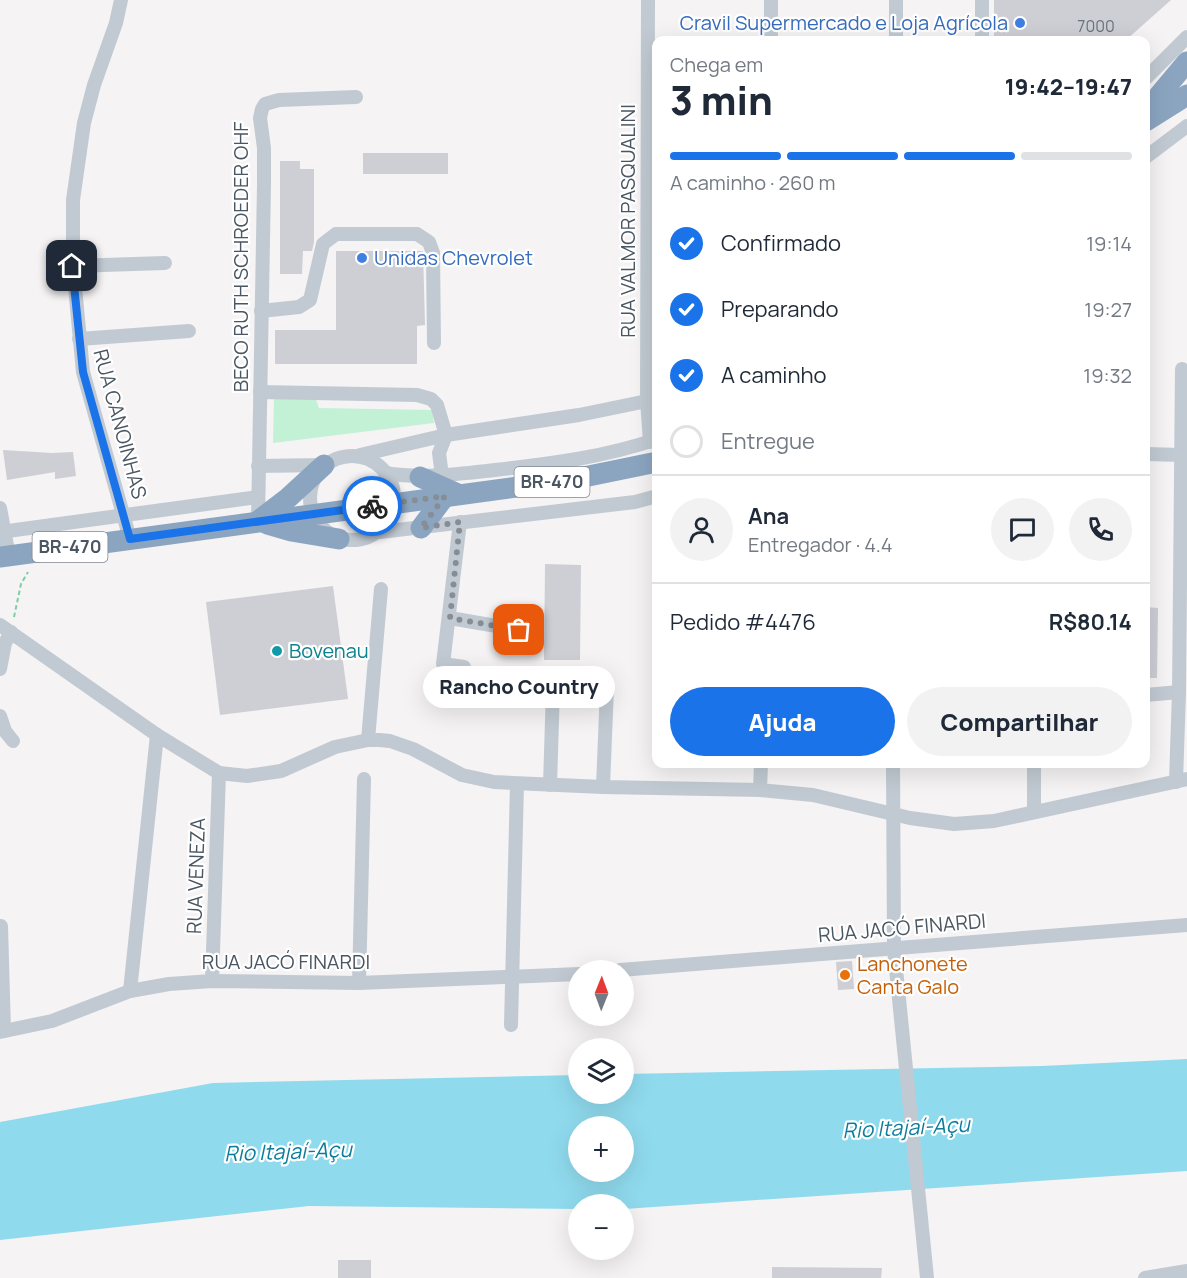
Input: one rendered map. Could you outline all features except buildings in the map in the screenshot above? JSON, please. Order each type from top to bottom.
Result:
[{"type":"highway","points":[[1150,106],[1187,62]]},
{"type":"highway","points":[[1150,118],[1187,95]]},
{"type":"highway","name":"BR-470","points":[[4,556],[396,502],[447,488],[569,480],[652,463]]},
{"type":"highway","points":[[258,521],[288,498],[324,465]]},
{"type":"highway","points":[[420,477],[447,488],[421,528]]},
{"type":"highway","points":[[258,521],[291,531],[339,539]]},
{"type":"street","name":"RUA CANOINHAS","points":[[121,0],[116,23],[94,85],[84,123],[73,200],[72,266],[83,372],[130,539]]},
{"type":"street","name":"RUA VALMOR PASQUALINI","points":[[648,0],[646,401],[652,431]]},
{"type":"street","points":[[771,0],[771,36]]},
{"type":"street","points":[[896,0],[896,36]]},
{"type":"street","points":[[982,0],[982,36]]},
{"type":"street","points":[[1150,74],[1187,37]]},
{"type":"street","name":"BECO RUTH SCHROEDER OHF","points":[[258,521],[264,184],[264,148],[260,128],[262,109],[265,104],[279,100],[356,97]]},
{"type":"street","points":[[1150,154],[1187,126]]},
{"type":"street","points":[[261,311],[299,307],[310,300],[323,244],[336,234],[417,234],[429,242],[433,253],[434,343]]},
{"type":"street","points":[[72,266],[165,263]]},
{"type":"street","points":[[79,339],[189,331]]},
{"type":"street","points":[[5,628],[157,735],[219,773],[247,776],[281,771],[335,747],[368,740],[400,744],[462,775],[478,779],[517,784],[603,788],[760,790],[813,795],[893,814],[954,824],[994,821],[1181,781],[1179,692],[1182,369]]},
{"type":"street","points":[[260,392],[417,395],[430,399],[437,405],[446,435],[440,453],[447,488],[652,442]]},
{"type":"street","points":[[646,401],[579,415],[446,435],[360,455],[341,456],[324,465],[313,479],[309,497],[312,514],[323,530],[339,539],[360,541],[380,532],[635,502],[652,497]]},
{"type":"street","points":[[1150,454],[1181,455]]},
{"type":"street","points":[[360,455],[372,461],[385,473],[393,489],[396,502],[391,519],[380,532]]},
{"type":"street","points":[[258,466],[324,465]]},
{"type":"street","points":[[385,473],[420,477]]},
{"type":"street","points":[[2,531],[258,497]]},
{"type":"street","points":[[0,508],[4,556]]},
{"type":"street","points":[[460,522],[443,664],[464,667]]},
{"type":"street","points":[[368,740],[381,589]]},
{"type":"street","points":[[450,618],[519,630]]},
{"type":"street","points":[[0,669],[5,628]]},
{"type":"street","points":[[603,788],[607,687]]},
{"type":"street","points":[[550,785],[553,688]]},
{"type":"street","points":[[1150,695],[1179,692]]},
{"type":"street","points":[[0,716],[5,731],[13,741]]},
{"type":"street","points":[[130,992],[157,735]]},
{"type":"street","points":[[760,790],[761,768]]},
{"type":"street","points":[[893,768],[894,949],[927,1278]]},
{"type":"street","points":[[1034,768],[1034,812]]},
{"type":"street","name":"RUA VENEZA","points":[[212,981],[219,773]]},
{"type":"street","points":[[359,983],[364,778]]},
{"type":"street","points":[[510,1025],[517,784]]},
{"type":"street","points":[[1,926],[2,1032]]},
{"type":"street","name":"RUA JACÓ FINARDI","points":[[634,969],[1187,926]]},
{"type":"street","name":"RUA JACÓ FINARDI","points":[[2,1032],[52,1021],[130,992],[169,984],[212,981],[359,983],[568,974]]},
{"type":"street","points":[[1145,1278],[1187,1271]]},
{"type":"path","points":[[5,628],[21,584],[30,569]]},
{"type":"green space","points":[[274,396],[315,397],[319,408],[432,410],[434,423],[273,443]]},
{"type":"water","name":"Rio Itajaí-Açu","points":[[1187,1059],[1187,1171],[634,1208],[634,1194],[568,1194],[568,1209],[309,1206],[0,1240],[0,1122],[213,1083],[568,1075],[568,1104],[634,1104],[634,1074],[1042,1066]]},
{"type":"way so far","points":[[372,506],[445,496],[421,528],[460,522],[450,618],[519,630]]},
{"type":"place","name":"Cravil Supermercado e Loja Agrícola","points":[[1020,23]]},
{"type":"place","name":"Unidas Chevrolet","points":[[362,258]]},
{"type":"place","name":"Rancho Country","points":[[519,630]]},
{"type":"place","name":"Bovenau","points":[[277,651]]},
{"type":"place","name":"Lanchonete Canta Galo","points":[[845,975]]},
{"type":"route","points":[[72,266],[83,372],[130,539],[372,506]]}]
